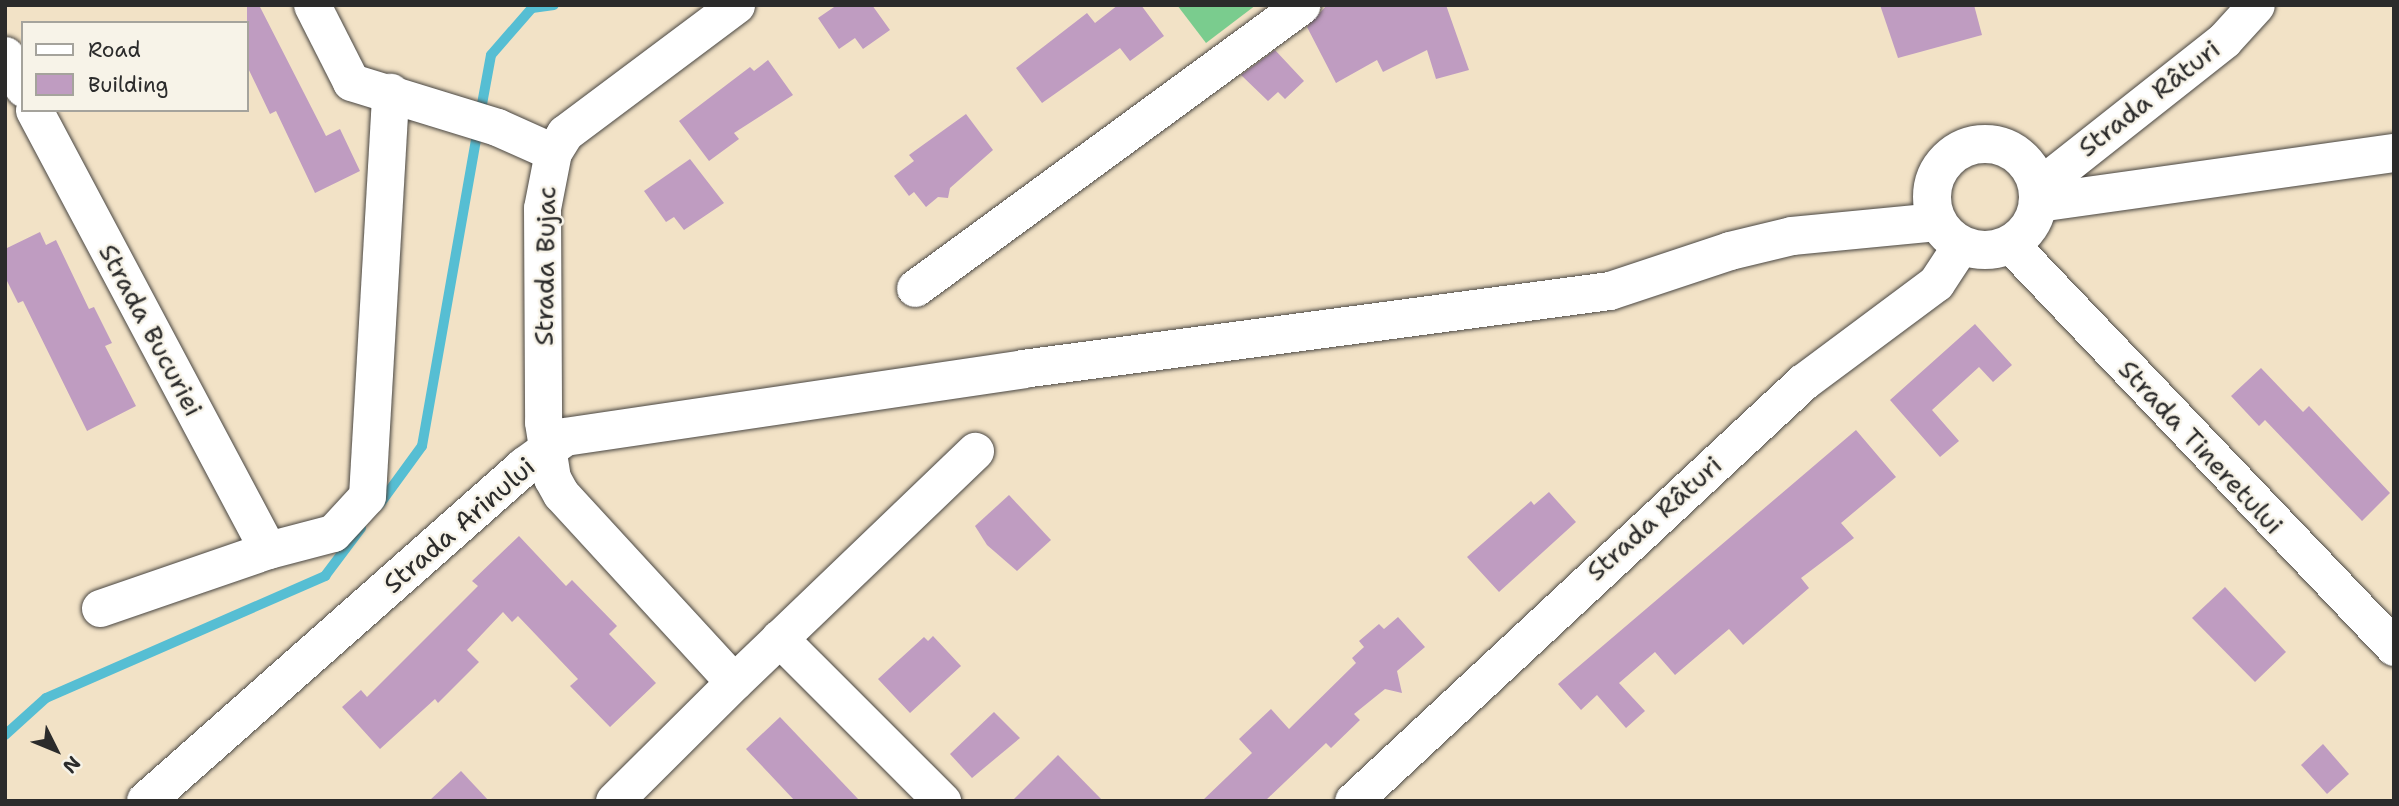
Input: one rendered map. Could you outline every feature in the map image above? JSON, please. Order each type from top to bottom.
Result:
[{"type":"street","points":[[312,5],[351,82],[497,127],[553,152]]},
{"type":"street","name":"Strada Bujac","points":[[545,449],[542,208],[553,152],[565,133],[736,5]]},
{"type":"street","points":[[915,288],[1301,5]]},
{"type":"street","name":"Strada Râturi","points":[[2038,195],[2224,40],[2256,5]]},
{"type":"street","points":[[5,55],[21,84]]},
{"type":"street","points":[[100,608],[268,550],[334,533],[366,496],[390,92]]},
{"type":"street","name":"Strada Bucuriei","points":[[35,112],[268,550]]},
{"type":"street","points":[[545,449],[585,431],[1610,291],[1730,251],[1792,236],[1949,234],[1986,250],[2010,244],[2028,227],[2038,195],[2023,159],[2010,149],[1995,144],[1964,147],[1945,162],[1933,182],[1931,198],[1949,234]]},
{"type":"street","points":[[2038,195],[2394,153]]},
{"type":"street","name":"Strada Râturi","points":[[1353,801],[1803,382],[1936,283],[1949,234]]},
{"type":"street","name":"Strada Tineretului","points":[[2010,244],[2394,648]]},
{"type":"street","name":"Strada Arinului","points":[[146,801],[545,449],[561,494],[734,682]]},
{"type":"street","points":[[614,801],[779,638],[975,451]]},
{"type":"street","points":[[779,638],[942,801]]},
{"type":"green space","points":[[1177,5],[1256,5],[1206,43]]},
{"type":"building","points":[[247,5],[259,5],[326,136],[340,129],[360,171],[315,193],[276,111],[270,114],[248,68]]},
{"type":"building","points":[[837,5],[872,5],[890,30],[863,49],[855,38],[839,49],[818,18]]},
{"type":"building","points":[[1118,5],[1141,5],[1164,36],[1130,61],[1120,48],[1042,103],[1016,68],[1087,13],[1095,23]]},
{"type":"building","points":[[1327,5],[1446,5],[1469,70],[1436,79],[1427,50],[1383,72],[1377,60],[1336,83],[1307,27]]},
{"type":"building","points":[[1880,5],[1974,5],[1982,35],[1898,58]]},
{"type":"building","points":[[1275,50],[1304,81],[1285,99],[1278,92],[1268,101],[1241,75]]},
{"type":"building","points":[[768,60],[793,95],[734,133],[739,139],[709,161],[679,121],[750,67],[754,71]]},
{"type":"building","points":[[966,114],[993,150],[950,188],[948,198],[938,197],[926,207],[914,192],[909,196],[894,176],[914,161],[909,155]]},
{"type":"building","points":[[690,159],[724,203],[684,230],[674,217],[666,222],[644,191]]},
{"type":"building","points":[[40,232],[46,245],[56,240],[89,309],[94,307],[112,343],[105,346],[136,406],[87,431],[23,301],[18,303],[5,277],[5,249]]},
{"type":"building","points":[[1975,324],[2012,365],[1993,382],[1979,367],[1932,410],[1959,441],[1940,457],[1890,400]]},
{"type":"building","points":[[2261,368],[2303,412],[2309,406],[2390,493],[2362,521],[2265,420],[2259,426],[2231,396]]},
{"type":"building","points":[[1856,430],[1896,477],[1841,523],[1854,538],[1801,578],[1809,588],[1743,645],[1729,629],[1675,675],[1655,652],[1619,683],[1645,711],[1626,728],[1597,695],[1581,710],[1558,684]]},
{"type":"building","points":[[1549,492],[1576,522],[1499,592],[1467,557],[1531,501],[1534,505]]},
{"type":"building","points":[[1009,495],[1051,540],[1017,571],[987,545],[975,526]]},
{"type":"building","points":[[519,536],[566,586],[572,580],[617,626],[609,634],[656,683],[610,727],[570,686],[578,679],[518,616],[512,622],[503,612],[467,650],[479,662],[438,703],[435,699],[380,749],[342,707],[361,690],[367,697],[478,586],[472,581]]},
{"type":"building","points":[[2225,587],[2286,652],[2255,682],[2192,618]]},
{"type":"building","points":[[1398,617],[1425,647],[1397,671],[1402,693],[1385,689],[1354,714],[1360,720],[1331,748],[1326,743],[1265,801],[1202,801],[1252,753],[1239,739],[1271,709],[1289,729],[1356,663],[1352,658],[1364,647],[1359,641],[1379,624],[1384,629]]},
{"type":"building","points":[[933,636],[961,666],[910,713],[878,679],[924,637],[928,641]]},
{"type":"building","points":[[994,712],[1020,738],[972,778],[950,754]]},
{"type":"building","points":[[780,717],[860,801],[795,801],[746,749]]},
{"type":"building","points":[[2323,744],[2349,774],[2327,794],[2301,765]]},
{"type":"building","points":[[1058,755],[1103,801],[1012,801]]},
{"type":"building","points":[[461,771],[489,801],[429,801]]},
{"type":"waterway","points":[[480,115],[491,55],[532,8],[554,5]]},
{"type":"waterway","points":[[379,505],[422,446],[478,130]]},
{"type":"waterway","points":[[5,735],[46,698],[325,576],[361,528]]}]
